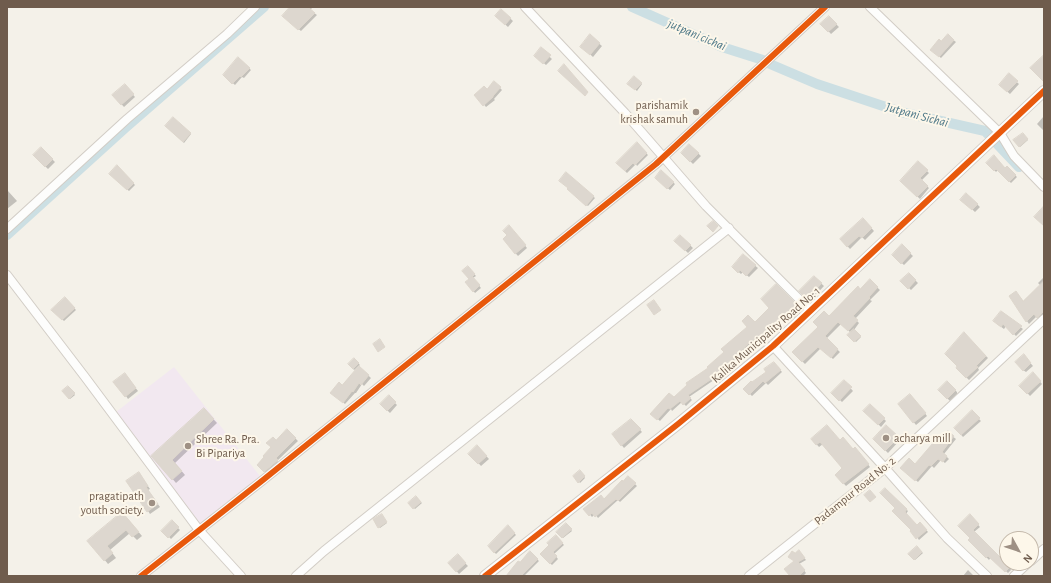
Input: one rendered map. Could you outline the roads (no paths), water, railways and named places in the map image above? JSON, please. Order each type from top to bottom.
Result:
[{"type":"street","points":[[7,228],[127,119],[227,34],[255,7]]},
{"type":"street","points":[[525,7],[625,113],[706,206],[811,311]]},
{"type":"street","points":[[141,576],[663,158],[825,7]]},
{"type":"street","points":[[870,7],[1000,133],[1014,156],[1044,187]]},
{"type":"street","name":"Kalika Municipality Road No: 1","points":[[485,576],[678,424],[773,346],[1044,91]]},
{"type":"street","points":[[296,576],[729,228]]},
{"type":"street","points":[[7,275],[200,530],[241,576]]},
{"type":"street","name":"Padampur Road No: 2","points":[[748,576],[885,468],[1044,319]]},
{"type":"street","points":[[773,346],[947,538],[987,576]]},
{"type":"waterway","points":[[7,235],[125,128],[264,7]]},
{"type":"waterway","name":"jutpani cichai","points":[[632,7],[722,47],[763,60]]},
{"type":"waterway","name":"Jutpani Sichai","points":[[770,64],[817,84],[901,112],[985,131],[1019,167]]},
{"type":"place","name":"parishamik krishak samuh","points":[[696,112]]},
{"type":"place","name":"acharya mill","points":[[886,438]]},
{"type":"place","name":"Shree Ra. Pra. Bi Pipariya","points":[[188,446]]},
{"type":"place","name":"pragatipath youth society.","points":[[152,503]]}]
